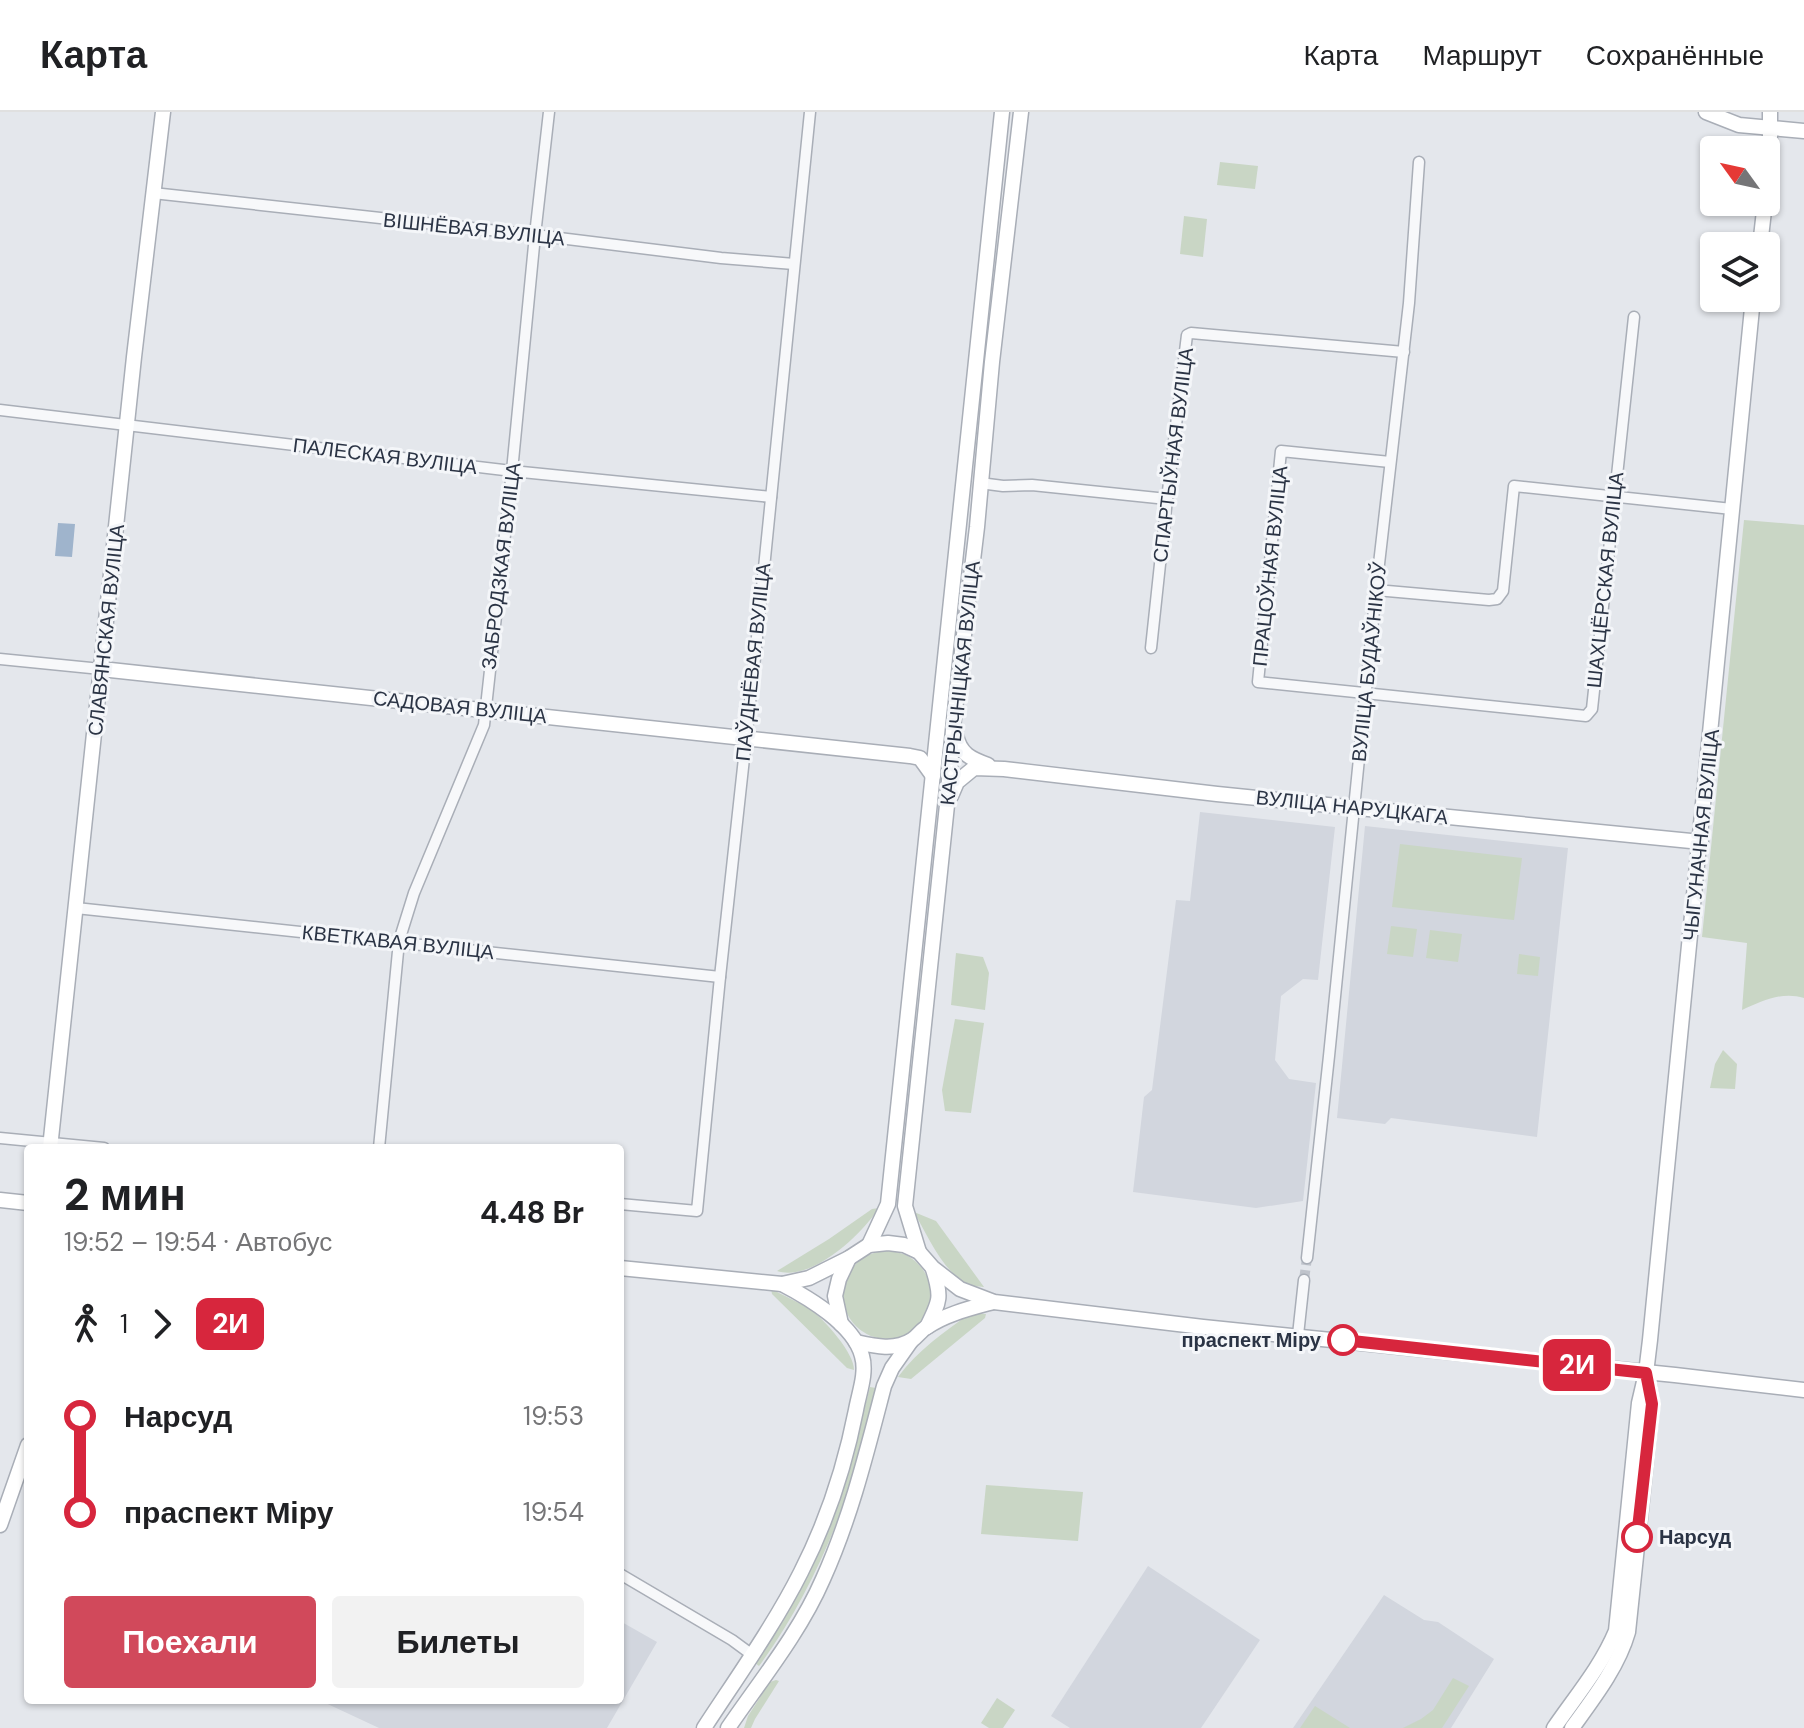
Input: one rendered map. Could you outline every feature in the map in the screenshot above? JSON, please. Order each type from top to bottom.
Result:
[{"type":"main road","name":"СЛАВЯНСКАЯ ВУЛІЦА","points":[[51,1144],[163,112]]},
{"type":"main road","name":"КАСТРЫЧНІЦКАЯ ВУЛІЦА","points":[[869,1245],[888,1204],[1002,112]]},
{"type":"main road","name":"КАСТРЫЧНІЦКАЯ ВУЛІЦА","points":[[919,1252],[905,1206],[954,718],[1021,112]]},
{"type":"main road","points":[[1706,112],[1739,125],[1804,131]]},
{"type":"main road","points":[[1769,136],[1770,112]]},
{"type":"main road","name":"ЧЫГУНАЧНАЯ ВУЛІЦА","points":[[1646,1373],[1752,312]]},
{"type":"main road","name":"САДОВАЯ ВУЛІЦА","points":[[101,669],[920,758]]},
{"type":"main road","points":[[954,718],[961,752],[974,760],[1004,769]]},
{"type":"main road","points":[[933,776],[920,758],[937,741]]},
{"type":"main road","points":[[947,805],[957,782],[974,768],[1004,769]]},
{"type":"main road","name":"ВУЛІЦА НАРУЦКАГА","points":[[1004,769],[1217,794],[1701,842]]},
{"type":"main road","points":[[0,1200],[24,1203]]},
{"type":"main road","points":[[624,1268],[782,1284],[809,1278],[869,1245],[888,1243],[904,1245],[919,1252],[933,1268],[960,1289],[994,1302],[1804,1390]]},
{"type":"main road","points":[[841,1324],[835,1296],[849,1258]]},
{"type":"main road","points":[[927,1327],[938,1305],[939,1288],[933,1268]]},
{"type":"main road","points":[[704,1728],[801,1573],[830,1507],[849,1445],[864,1367],[856,1342],[841,1324],[804,1296],[782,1284]]},
{"type":"main road","points":[[728,1728],[794,1631],[823,1581],[846,1520],[884,1386],[892,1368],[911,1341],[927,1327],[960,1311],[994,1302]]},
{"type":"main road","points":[[856,1342],[893,1347],[911,1341]]},
{"type":"main road","points":[[1554,1728],[1608,1650],[1616,1631],[1642,1487],[1652,1404],[1646,1373]]},
{"type":"main road","points":[[1572,1728],[1624,1648],[1628,1632],[1626,1586],[1639,1403],[1646,1373]]},
{"type":"main road","points":[[0,1525],[10,1484],[24,1454]]},
{"type":"street","name":"ЗАБРОДЗКАЯ ВУЛІЦА","points":[[379,1144],[399,941],[414,893],[484,725],[549,112]]},
{"type":"street","name":"ПАЎДНЁВАЯ ВУЛІЦА","points":[[624,1204],[697,1211],[810,112]]},
{"type":"street","name":"ВУЛІЦА БУДАЎНІКОЎ","points":[[1307,1258],[1376,590],[1404,352],[1419,162]]},
{"type":"street","name":"ВІШНЁВАЯ ВУЛІЦА","points":[[153,193],[794,264]]},
{"type":"street","name":"ШАХЦЁРСКАЯ ВУЛІЦА","points":[[1365,693],[1584,716],[1589,714],[1592,709],[1634,317]]},
{"type":"street","name":"СПАРТЫЎНАЯ ВУЛІЦА","points":[[1151,648],[1187,335],[1404,352]]},
{"type":"street","name":"ПАЛЕСКАЯ ВУЛІЦА","points":[[0,410],[512,471],[771,497]]},
{"type":"street","name":"ПРАЦОЎНАЯ ВУЛІЦА","points":[[1365,693],[1258,682],[1281,451],[1390,462]]},
{"type":"street","points":[[980,483],[1032,485],[1167,499]]},
{"type":"street","points":[[1376,590],[1493,600],[1501,596],[1514,486],[1732,509]]},
{"type":"street","name":"САДОВАЯ ВУЛІЦА","points":[[0,659],[101,669]]},
{"type":"street","name":"КВЕТКАВАЯ ВУЛІЦА","points":[[76,908],[720,977]]},
{"type":"street","points":[[0,1138],[44,1144]]},
{"type":"street","points":[[1298,1335],[1304,1280]]},
{"type":"street","points":[[624,1576],[751,1654]]},
{"type":"shaded area","points":[[1200,812],[1335,827],[1318,980],[1303,979],[1281,996],[1275,1060],[1289,1079],[1316,1083],[1303,1201],[1256,1208],[1133,1192],[1144,1097],[1152,1090],[1176,900],[1190,901]]},
{"type":"shaded area","points":[[1365,826],[1568,848],[1537,1137],[1391,1118],[1385,1124],[1337,1118]]},
{"type":"shaded area","points":[[1148,1566],[1260,1640],[1201,1728],[1070,1728],[1051,1716]]},
{"type":"shaded area","points":[[1384,1595],[1424,1620],[1438,1622],[1494,1659],[1451,1728],[1293,1728]]},
{"type":"shaded area","points":[[624,1623],[657,1642],[624,1699]]},
{"type":"shaded area","points":[[328,1704],[621,1704],[607,1728],[379,1728]]},
{"type":"green space","points":[[1220,162],[1258,166],[1255,189],[1217,185]]},
{"type":"green space","points":[[1184,216],[1207,219],[1203,257],[1180,254]]},
{"type":"green space","points":[[1744,520],[1804,525],[1804,998],[1780,996],[1742,1010],[1747,943],[1702,937]]},
{"type":"green space","points":[[1400,844],[1522,858],[1514,920],[1392,907]]},
{"type":"green space","points":[[1391,926],[1417,929],[1413,957],[1387,954]]},
{"type":"green space","points":[[1430,930],[1462,934],[1458,962],[1426,958]]},
{"type":"green space","points":[[956,953],[983,957],[989,973],[985,1010],[951,1005]]},
{"type":"green space","points":[[1519,954],[1540,957],[1538,976],[1517,974]]},
{"type":"green space","points":[[955,1019],[984,1023],[971,1113],[945,1111],[942,1090]]},
{"type":"green space","points":[[1723,1050],[1737,1064],[1735,1089],[1710,1088],[1715,1064]]},
{"type":"green space","points":[[879,1208],[848,1243],[820,1263],[791,1273],[777,1271],[872,1209]]},
{"type":"green space","points":[[914,1212],[936,1221],[984,1287],[971,1286],[953,1273],[938,1254]]},
{"type":"green space","points":[[887,1251],[904,1254],[918,1264],[928,1278],[931,1295],[928,1312],[918,1326],[904,1336],[887,1339],[870,1336],[856,1326],[846,1312],[843,1295],[846,1278],[856,1264],[870,1254]]},
{"type":"green space","points":[[771,1289],[817,1315],[838,1337],[850,1355],[854,1370],[847,1368],[772,1294]]},
{"type":"green space","points":[[971,1313],[986,1314],[911,1379],[898,1377],[941,1334]]},
{"type":"green space","points":[[870,1387],[876,1388],[862,1448],[833,1532],[800,1602],[759,1666],[755,1663],[849,1468]]},
{"type":"green space","points":[[986,1485],[1083,1492],[1078,1541],[981,1534]]},
{"type":"green space","points":[[1453,1678],[1469,1686],[1442,1728],[1403,1728],[1433,1710]]},
{"type":"green space","points":[[779,1681],[751,1728],[744,1728],[748,1716],[770,1682]]},
{"type":"green space","points":[[997,1698],[1015,1710],[1003,1728],[989,1728],[981,1723]]},
{"type":"green space","points":[[1315,1706],[1350,1728],[1300,1728]]},
{"type":"water","points":[[58,523],[75,524],[72,557],[55,556]]},
{"type":"tunnel","points":[[1304,1280],[1307,1258]]},
{"type":"bus line","name":"2И","points":[[1343,1340],[1646,1373],[1652,1404],[1637,1537]]},
{"type":"place","name":"праспект Міру","points":[[1343,1340]]},
{"type":"place","name":"Нарсуд","points":[[1637,1537]]}]
